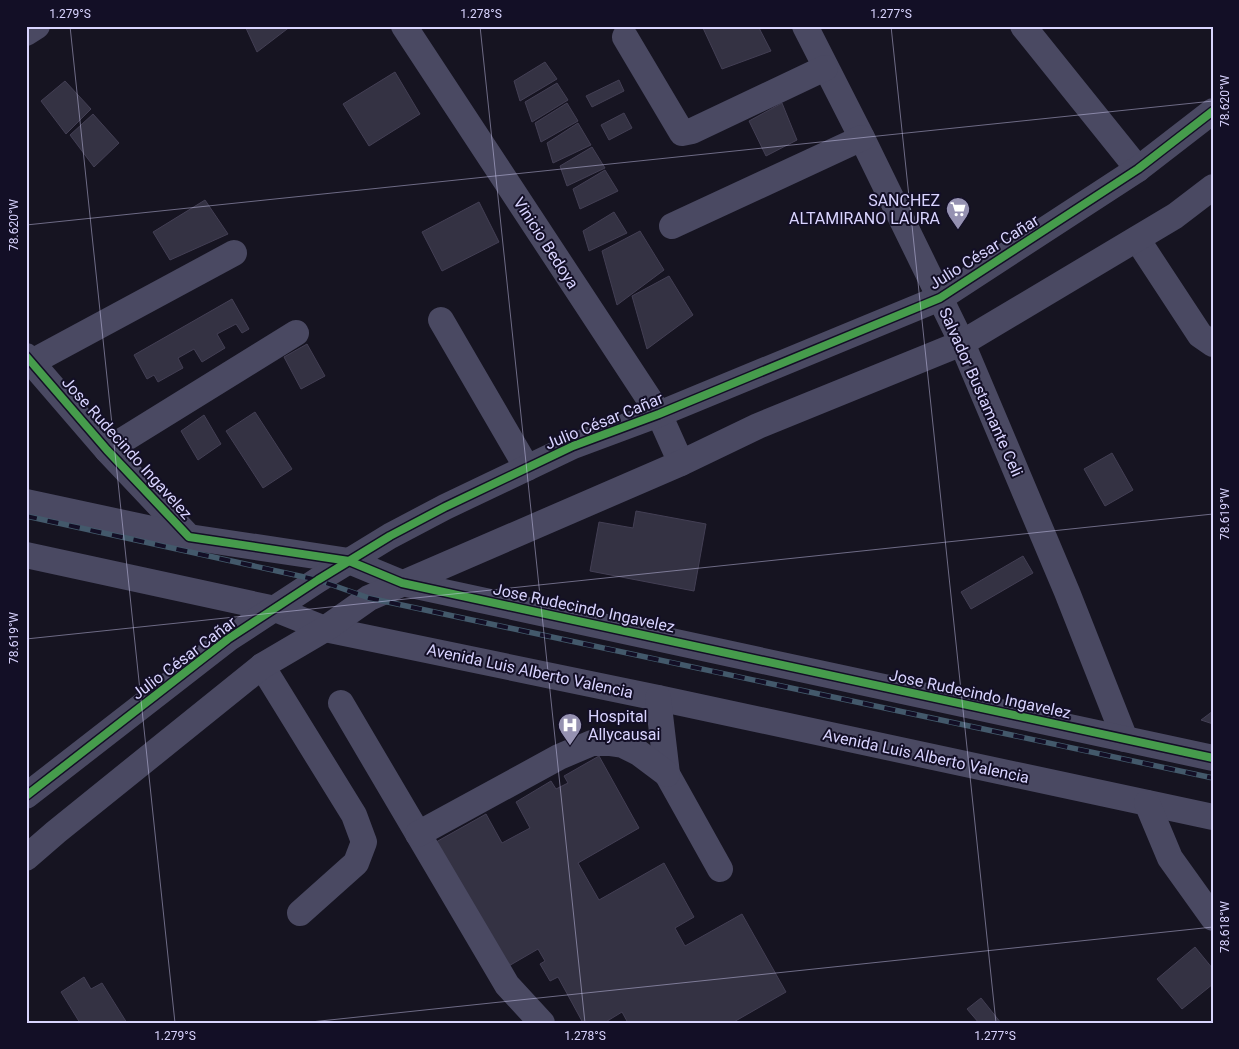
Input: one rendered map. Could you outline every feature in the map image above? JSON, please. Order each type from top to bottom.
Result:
[{"type":"street","points":[[26,33],[37,26]]},
{"type":"street","name":"Vinicio Bedoya","points":[[404,26],[659,414],[682,463]]},
{"type":"street","name":"Salvador Bustamante Celi","points":[[805,26],[962,343],[1125,739]]},
{"type":"street","points":[[1023,26],[1138,169]]},
{"type":"street","points":[[625,36],[682,132],[692,132],[825,68]]},
{"type":"street","name":"Julio César Cañar","points":[[26,796],[228,639],[349,561],[445,507],[573,446],[659,414],[940,298],[1138,169],[1213,111]]},
{"type":"street","points":[[672,226],[862,138]]},
{"type":"street","points":[[26,858],[262,666],[325,629],[369,598],[682,463],[758,426],[962,343],[1175,216],[1213,187]]},
{"type":"street","points":[[1136,239],[1200,335],[1213,344]]},
{"type":"street","points":[[29,359],[234,253]]},
{"type":"street","points":[[441,320],[527,468]]},
{"type":"street","points":[[107,450],[296,334]]},
{"type":"street","name":"Jose Rudecindo Ingavelez","points":[[29,359],[107,450],[188,537],[349,561],[402,583],[1213,758]]},
{"type":"street","points":[[26,502],[188,537]]},
{"type":"street","name":"Avenida Luis Alberto Valencia","points":[[26,555],[275,609],[325,629],[1213,817]]},
{"type":"street","points":[[262,666],[354,815],[364,842],[356,863],[300,913]]},
{"type":"street","points":[[658,698],[667,774],[720,869]]},
{"type":"street","points":[[341,703],[507,985],[542,1023]]},
{"type":"street","points":[[418,834],[559,757],[592,743],[609,742],[622,745],[639,753],[667,774]]},
{"type":"street","points":[[1147,803],[1170,858],[1213,918]]},
{"type":"building","points":[[245,26],[291,26],[257,52]]},
{"type":"building","points":[[708,26],[758,26],[771,51],[722,69],[703,28]]},
{"type":"building","points":[[545,62],[557,79],[520,101],[514,81]]},
{"type":"building","points":[[395,72],[420,114],[369,146],[343,104]]},
{"type":"building","points":[[619,80],[624,91],[592,107],[586,96]]},
{"type":"building","points":[[65,81],[91,109],[66,134],[41,101]]},
{"type":"building","points":[[557,83],[568,100],[532,122],[525,102]]},
{"type":"building","points":[[567,103],[578,121],[541,142],[535,123]]},
{"type":"building","points":[[782,103],[797,140],[766,156],[749,121]]},
{"type":"building","points":[[624,113],[632,128],[609,140],[601,125]]},
{"type":"building","points":[[93,114],[119,143],[94,167],[70,135]]},
{"type":"building","points":[[578,123],[591,145],[553,163],[547,143]]},
{"type":"building","points":[[592,147],[605,168],[567,186],[560,166]]},
{"type":"building","points":[[605,170],[618,191],[580,209],[573,189]]},
{"type":"building","points":[[205,200],[228,234],[170,260],[153,232]]},
{"type":"building","points":[[479,202],[499,242],[442,271],[422,232]]},
{"type":"building","points":[[614,212],[627,233],[589,251],[583,231]]},
{"type":"building","points":[[640,231],[664,270],[617,305],[602,251]]},
{"type":"building","points":[[669,276],[693,315],[647,349],[632,296]]},
{"type":"building","points":[[232,299],[249,329],[242,333],[236,324],[217,334],[225,348],[202,362],[194,349],[178,358],[183,368],[158,382],[154,375],[147,379],[134,355]]},
{"type":"building","points":[[307,344],[325,376],[301,389],[284,357]]},
{"type":"building","points":[[255,412],[292,469],[263,488],[226,431]]},
{"type":"building","points":[[204,415],[221,444],[198,460],[181,431]]},
{"type":"building","points":[[1112,453],[1133,490],[1105,506],[1084,469]]},
{"type":"building","points":[[636,511],[706,524],[694,591],[590,571],[599,522],[633,528]]},
{"type":"building","points":[[1023,556],[1033,573],[971,609],[961,592]]},
{"type":"building","points":[[1213,711],[1213,724],[1201,720]]},
{"type":"building","points":[[599,756],[639,828],[578,863],[599,900],[664,863],[694,917],[675,928],[685,946],[742,914],[786,992],[732,1023],[628,1023],[622,1012],[604,1023],[583,1023],[558,977],[550,981],[540,964],[545,961],[538,949],[507,967],[436,842],[486,814],[502,843],[530,828],[516,802],[551,781],[556,789],[568,783],[564,776]]},
{"type":"building","points":[[1195,947],[1213,969],[1213,984],[1182,1009],[1157,979]]},
{"type":"building","points":[[84,977],[91,989],[102,983],[127,1023],[80,1023],[61,992]]},
{"type":"building","points":[[981,998],[1001,1023],[979,1023],[967,1009]]},
{"type":"railway","points":[[26,516],[318,580],[369,598],[1213,778]]},
{"type":"cycle path","points":[[26,796],[228,639],[318,580],[390,536],[445,507],[573,446],[659,414],[940,298],[1138,169],[1213,111]]},
{"type":"cycle path","points":[[26,356],[107,450],[189,537],[349,561],[402,583],[1213,758]]},
{"type":"place","name":"SANCHEZ ALTAMIRANO LAURA","points":[[958,230]]},
{"type":"place","name":"Hospital Allycausai","points":[[570,746]]}]
